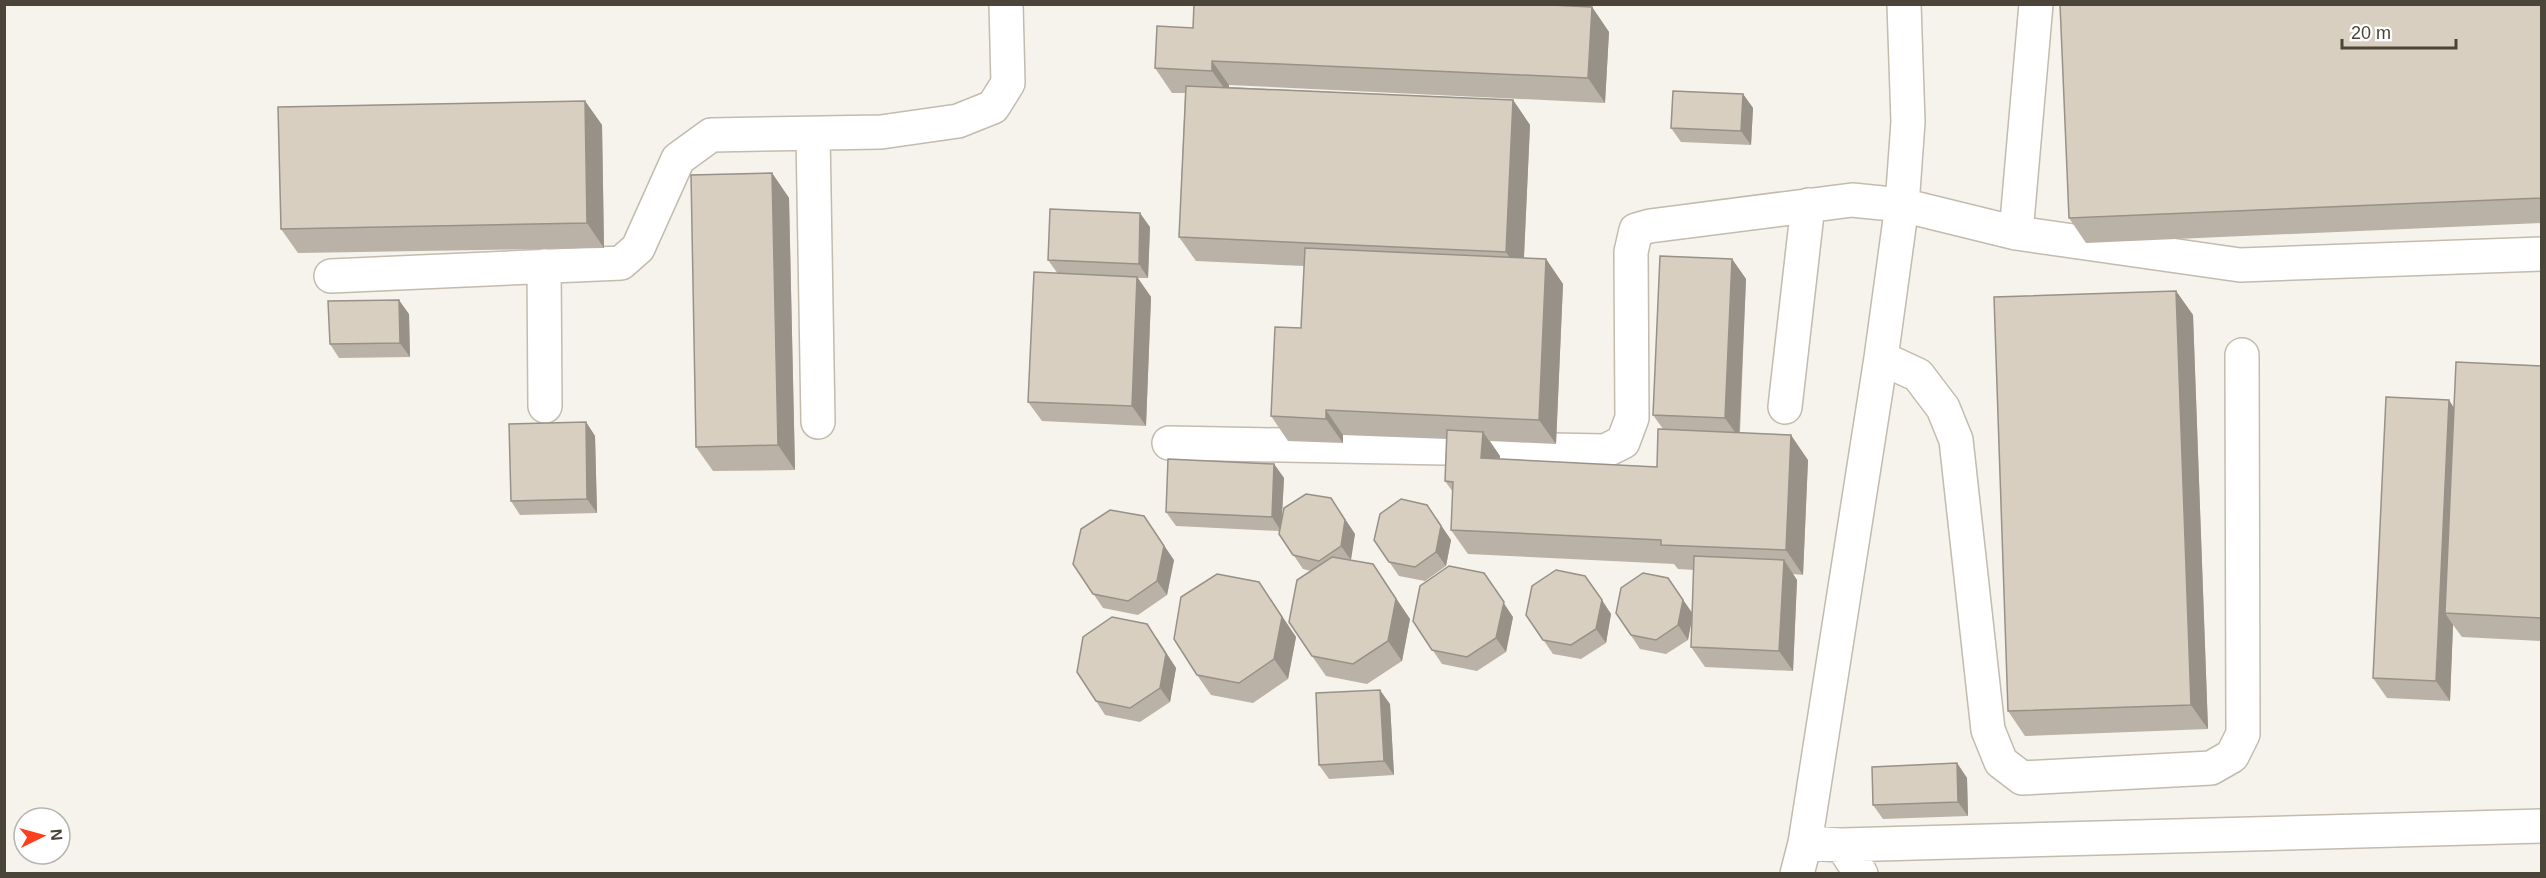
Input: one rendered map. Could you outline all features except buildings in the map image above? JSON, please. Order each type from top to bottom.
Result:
[{"type":"street","points":[[331,276],[621,263],[638,248],[678,159],[711,135],[881,132],[958,121],[993,106],[1008,83],[1006,4]]},
{"type":"street","points":[[1904,4],[1908,122],[1902,205],[1881,358],[1801,858],[1842,845],[2541,826]]},
{"type":"street","points":[[2016,233],[2036,4]]},
{"type":"street","points":[[813,134],[818,422]]},
{"type":"street","points":[[1169,443],[1605,451],[1623,442],[1632,418],[1630,252],[1636,230],[1650,225],[1852,200],[1902,205],[2016,233],[2240,265],[2541,254]]},
{"type":"street","points":[[1785,407],[1808,205]]},
{"type":"street","points":[[544,266],[545,406]]},
{"type":"street","points":[[1881,358],[1918,375],[1943,408],[1956,440],[1988,730],[2001,762],[2022,778],[2211,768],[2232,756],[2243,734],[2242,355]]},
{"type":"street","points":[[1842,845],[1862,873]]}]
